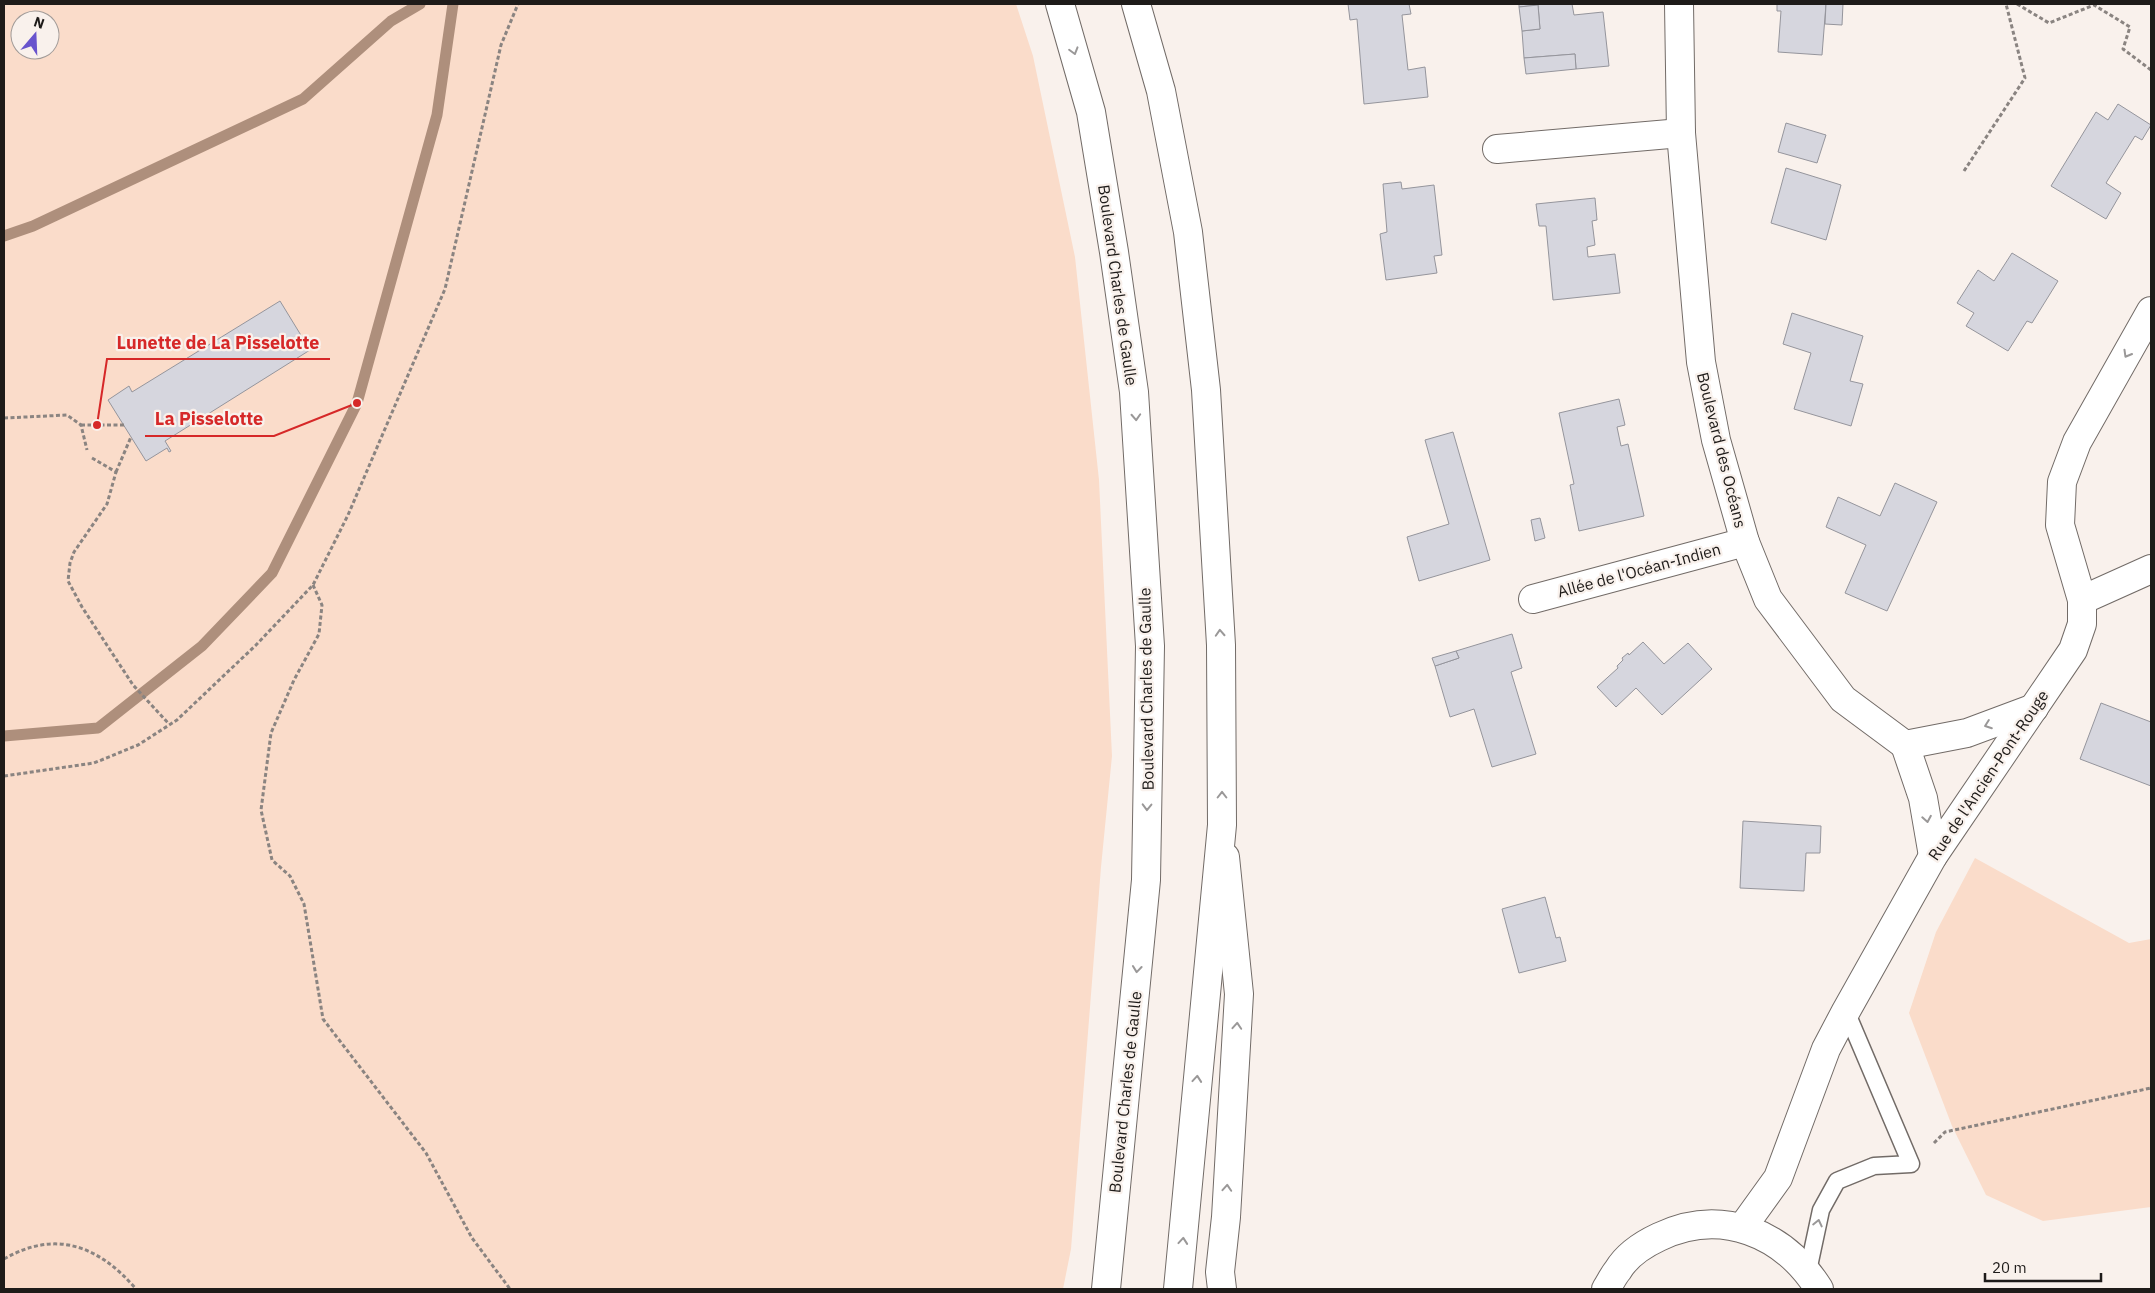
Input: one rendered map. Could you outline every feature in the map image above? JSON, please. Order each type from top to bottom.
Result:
[{"type":"street","name":"Boulevard Charles de Gaulle","points":[[1060,4],[1091,112],[1133,383],[1150,646],[1146,880],[1106,1289]]},
{"type":"street","points":[[1136,4],[1161,91],[1188,232],[1206,390],[1221,645],[1222,825],[1178,1289]]},
{"type":"street","name":"Boulevard des Océans","points":[[1679,4],[1681,133],[1701,362],[1716,440],[1745,542],[1768,599],[1843,699],[1906,745]]},
{"type":"street","points":[[1497,149],[1681,133]]},
{"type":"street","name":"Rue de l'Ancien-Pont-Rouge","points":[[1742,1228],[1778,1178],[1826,1049],[1933,856],[2073,650],[2082,624],[2082,600],[2060,525],[2062,482],[2077,442],[2151,311]]},
{"type":"street","name":"Allée de l'Océan-Indien","points":[[1533,599],[1745,542]]},
{"type":"street","points":[[2082,600],[2151,569]]},
{"type":"street","points":[[1933,856],[1923,798],[1906,745],[1967,733],[2034,708]]},
{"type":"street","points":[[1222,825],[1240,994],[1226,1217],[1220,1272],[1222,1289]]},
{"type":"street","points":[[1598,1289],[1612,1279],[1644,1244],[1674,1230],[1708,1224],[1742,1228],[1767,1238],[1789,1252],[1813,1280]]},
{"type":"lane","points":[[1813,1280],[1821,1210],[1837,1181],[1874,1166],[1912,1164],[1846,1011]]},
{"type":"path","points":[[4,776],[94,763],[138,745],[177,720],[256,645],[313,585],[348,515],[445,290],[501,45],[518,4]]},
{"type":"path","points":[[1964,171],[2025,78],[2006,4]]},
{"type":"path","points":[[2017,4],[2049,23],[2094,5],[2130,27],[2123,49],[2151,70]]},
{"type":"path","points":[[4,418],[67,415],[81,425],[124,425]]},
{"type":"path","points":[[81,425],[87,450]]},
{"type":"path","points":[[131,437],[116,472],[108,504],[74,552],[68,572],[68,581],[133,685],[169,724]]},
{"type":"path","points":[[92,458],[116,472]]},
{"type":"path","points":[[313,585],[322,605],[319,634],[294,680],[271,733],[261,810],[272,860],[290,876],[304,904],[323,1019],[426,1153],[472,1238],[510,1289]]},
{"type":"path","points":[[1912,1164],[1945,1132],[2151,1088]]},
{"type":"path","points":[[4,1259],[20,1250],[36,1245],[59,1243],[86,1248],[114,1265],[136,1289]]},
{"type":"shaded area","points":[[4,4],[1016,4],[1033,56],[1075,257],[1099,480],[1112,756],[1101,867],[1071,1249],[1063,1289],[4,1289]]},
{"type":"shaded area","points":[[1975,858],[2129,943],[2151,939],[2151,1207],[2043,1221],[1986,1195],[1952,1126],[1909,1013],[1936,932]]},
{"type":"building","points":[[1348,4],[1409,4],[1411,14],[1402,15],[1408,70],[1425,67],[1428,97],[1364,104],[1357,19],[1350,20]]},
{"type":"building","points":[[1519,4],[1572,4],[1574,15],[1603,12],[1609,66],[1576,69],[1575,54],[1524,58],[1522,31],[1540,29],[1538,5],[1519,7]]},
{"type":"building","points":[[1777,4],[1826,4],[1822,55],[1778,52],[1781,11],[1777,11]]},
{"type":"building","points":[[1826,4],[1843,4],[1842,25],[1825,24]]},
{"type":"building","points":[[1538,5],[1540,29],[1522,31],[1519,7]]},
{"type":"building","points":[[1575,54],[1576,69],[1526,74],[1524,58]]},
{"type":"building","points":[[2118,104],[2151,125],[2142,140],[2135,136],[2106,183],[2121,193],[2106,219],[2051,186],[2096,112],[2108,120]]},
{"type":"building","points":[[1786,123],[1826,135],[1817,163],[1778,152]]},
{"type":"building","points":[[1786,168],[1841,185],[1826,240],[1771,223]]},
{"type":"building","points":[[1401,182],[1402,189],[1434,185],[1442,255],[1434,256],[1437,273],[1386,280],[1380,234],[1387,232],[1383,184]]},
{"type":"building","points":[[1595,198],[1597,220],[1592,221],[1595,245],[1587,247],[1588,257],[1615,254],[1620,293],[1553,300],[1546,226],[1539,226],[1536,204]]},
{"type":"building","points":[[2012,253],[2058,281],[2032,323],[2027,321],[2008,351],[1966,326],[1974,313],[1957,303],[1978,270],[1994,281]]},
{"type":"building","points":[[280,301],[310,350],[165,441],[171,451],[169,452],[167,448],[146,461],[108,400],[129,386],[132,392]]},
{"type":"building","points":[[1792,313],[1863,336],[1850,381],[1863,384],[1851,426],[1794,409],[1811,353],[1783,344]]},
{"type":"building","points":[[1619,399],[1625,425],[1617,427],[1621,446],[1628,444],[1644,516],[1579,531],[1570,485],[1574,484],[1559,413]]},
{"type":"building","points":[[1453,432],[1490,560],[1419,581],[1407,537],[1449,524],[1425,440]]},
{"type":"building","points":[[1895,483],[1937,502],[1887,611],[1845,593],[1866,545],[1826,527],[1838,497],[1880,516]]},
{"type":"building","points":[[1540,518],[1545,538],[1535,541],[1531,520]]},
{"type":"building","points":[[1512,634],[1522,668],[1511,672],[1536,754],[1492,767],[1474,709],[1450,717],[1435,666],[1459,658],[1456,651]]},
{"type":"building","points":[[1643,642],[1664,664],[1688,643],[1712,669],[1662,715],[1636,688],[1616,707],[1597,687],[1618,668],[1617,666],[1623,660],[1622,658],[1628,653],[1629,655]]},
{"type":"building","points":[[1456,651],[1459,658],[1435,666],[1432,658]]},
{"type":"building","points":[[2101,703],[2151,722],[2151,786],[2080,759]]},
{"type":"building","points":[[1743,821],[1821,826],[1820,853],[1806,853],[1804,891],[1740,888]]},
{"type":"building","points":[[1545,897],[1556,938],[1560,937],[1566,961],[1519,973],[1502,909]]},
{"type":"waterway","points":[[4,236],[33,226],[303,99],[391,21],[420,4]]},
{"type":"waterway","points":[[4,736],[98,728],[202,646],[272,573],[357,403],[437,115],[453,4]]},
{"type":"place","name":"La Pisselotte","points":[[357,403]]},
{"type":"place","name":"Lunette de La Pisselotte","points":[[97,425]]}]
